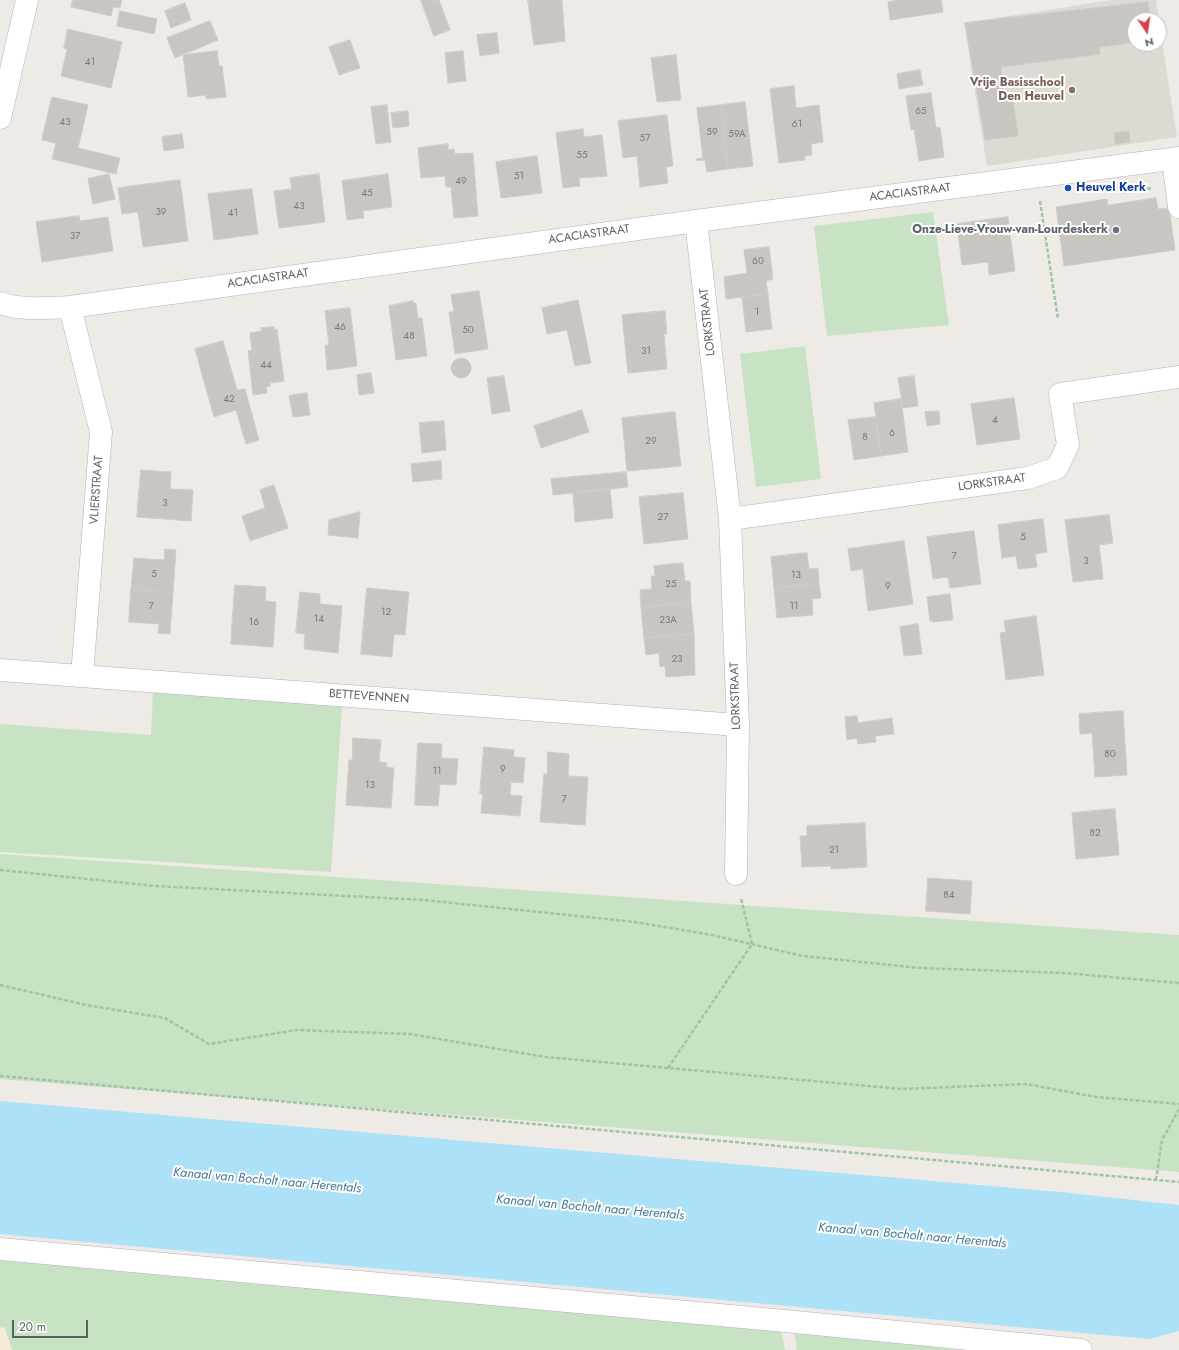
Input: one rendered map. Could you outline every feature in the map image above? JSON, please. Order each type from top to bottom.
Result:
[{"type":"street","points":[[0,118],[27,0]]},
{"type":"street","points":[[1176,159],[1179,207]]},
{"type":"street","name":"ACACIASTRAAT","points":[[0,303],[14,308],[33,309],[70,307],[696,221],[1176,159]]},
{"type":"street","name":"LORKSTRAAT","points":[[696,221],[730,519],[738,725],[736,874]]},
{"type":"street","name":"VLIERSTRAAT","points":[[70,307],[101,432],[82,676]]},
{"type":"street","name":"LORKSTRAAT","points":[[730,519],[1028,478],[1057,468],[1068,445],[1060,394],[1179,377]]},
{"type":"street","name":"BETTEVENNEN","points":[[0,670],[738,725]]},
{"type":"street","points":[[0,1249],[769,1319],[1081,1350]]},
{"type":"path","points":[[1036,177],[1058,319]]},
{"type":"path","points":[[0,870],[155,886],[424,900],[635,922],[712,934],[803,956],[920,968],[1065,973],[1179,984]]},
{"type":"path","points":[[668,1068],[752,944],[736,874]]},
{"type":"path","points":[[0,985],[86,1006],[165,1018],[209,1044],[297,1030],[410,1034],[546,1057],[902,1089],[1026,1084],[1096,1097],[1179,1104]]},
{"type":"path","points":[[0,1076],[1179,1182]]},
{"type":"path","points":[[1156,1180],[1162,1140],[1179,1109]]},
{"type":"shaded area","name":"Vrije Basisschool Den Heuvel","points":[[1112,0],[1156,0],[1158,12],[1127,12],[1127,52],[1164,52],[1177,137],[987,166],[964,23]]},
{"type":"green space","points":[[933,212],[949,325],[827,336],[814,226]]},
{"type":"green space","points":[[805,346],[821,479],[756,487],[740,354]]},
{"type":"green space","points":[[153,691],[342,706],[331,872],[0,852],[0,724],[151,735]]},
{"type":"green space","points":[[0,854],[1179,935],[1179,1172],[0,1079]]},
{"type":"green space","points":[[0,1258],[781,1329],[785,1350],[12,1350],[4,1327],[0,1328]]},
{"type":"green space","points":[[794,1331],[994,1350],[797,1350]]},
{"type":"sand","points":[[4,1327],[12,1350],[0,1350],[0,1328]]},
{"type":"water","name":"Kanaal van Bocholt naar Herentals","points":[[0,1101],[1061,1192],[1179,1205],[1179,1331],[1149,1339],[0,1234]]},
{"type":"building","points":[[73,0],[122,0],[120,8],[113,7],[111,16],[71,7]]},
{"type":"building","points":[[421,0],[439,0],[450,30],[434,36]]},
{"type":"building","points":[[528,0],[562,0],[565,41],[534,45]]},
{"type":"building","points":[[899,0],[941,0],[943,12],[890,20],[888,2]]},
{"type":"building","points":[[1148,2],[1149,12],[1127,12],[1127,43],[1099,47],[1100,54],[1001,67],[1004,94],[1012,93],[1018,136],[985,140],[965,23]]},
{"type":"building","points":[[185,3],[191,20],[171,28],[165,11]]},
{"type":"building","points":[[120,11],[157,19],[154,34],[117,26]]},
{"type":"building","points":[[210,21],[218,40],[175,58],[167,38]]},
{"type":"building","points":[[68,29],[122,42],[111,88],[61,76],[67,49],[64,48]]},
{"type":"building","points":[[497,33],[499,53],[480,56],[477,35]]},
{"type":"building","points":[[350,40],[360,68],[339,75],[329,47]]},
{"type":"building","points":[[217,51],[219,66],[222,66],[226,97],[206,99],[206,95],[188,97],[183,55]]},
{"type":"building","points":[[463,51],[466,81],[448,83],[445,53]]},
{"type":"building","points":[[676,55],[681,100],[657,102],[651,58]]},
{"type":"building","points":[[920,70],[923,85],[899,89],[897,74]]},
{"type":"building","points":[[794,86],[796,108],[819,105],[823,142],[811,144],[812,155],[804,156],[805,160],[779,163],[770,89]]},
{"type":"building","points":[[931,93],[936,128],[940,127],[944,157],[919,161],[914,129],[911,130],[906,96]]},
{"type":"building","points":[[52,97],[88,105],[78,148],[120,158],[116,174],[52,159],[56,143],[42,140]]},
{"type":"building","points":[[745,102],[753,166],[728,169],[721,105]]},
{"type":"building","points":[[387,105],[391,142],[376,144],[371,107]]},
{"type":"building","points":[[721,105],[728,169],[707,172],[705,160],[697,161],[696,159],[703,158],[697,108]]},
{"type":"building","points":[[408,111],[409,126],[393,128],[391,113]]},
{"type":"building","points":[[667,115],[673,166],[666,167],[668,183],[640,187],[637,156],[623,158],[618,121]]},
{"type":"building","points":[[583,129],[584,137],[602,135],[607,176],[579,178],[580,186],[563,188],[556,133]]},
{"type":"building","points":[[1129,131],[1130,142],[1115,144],[1114,133]]},
{"type":"building","points":[[182,134],[184,148],[164,151],[162,137]]},
{"type":"building","points":[[448,144],[448,150],[454,149],[455,154],[473,153],[478,216],[454,218],[451,187],[446,187],[445,176],[421,178],[418,148]]},
{"type":"building","points":[[537,156],[542,193],[501,198],[496,162]]},
{"type":"building","points":[[109,174],[115,199],[93,204],[88,179]]},
{"type":"building","points":[[319,174],[325,222],[279,228],[274,191],[292,189],[290,178]]},
{"type":"building","points":[[388,174],[392,207],[363,211],[364,218],[347,220],[342,181]]},
{"type":"building","points":[[180,180],[188,241],[143,247],[138,212],[122,214],[118,188]]},
{"type":"building","points":[[252,189],[258,234],[214,240],[208,194]]},
{"type":"building","name":"Onze-Lieve-Vrouw-van-Lourdeskerk","points":[[1156,198],[1158,209],[1169,208],[1175,250],[1064,266],[1056,207],[1107,199],[1108,205]]},
{"type":"building","points":[[79,216],[80,221],[108,217],[113,251],[42,262],[36,222]]},
{"type":"building","points":[[1008,217],[1015,271],[989,275],[988,262],[962,265],[957,224]]},
{"type":"building","points":[[769,247],[773,279],[766,281],[768,294],[726,299],[724,277],[747,273],[744,250]]},
{"type":"building","points":[[479,291],[488,349],[455,354],[449,312],[454,312],[451,295]]},
{"type":"building","points":[[768,294],[772,329],[746,332],[742,297]]},
{"type":"building","points":[[578,300],[591,363],[575,366],[567,330],[547,334],[542,308]]},
{"type":"building","points":[[413,301],[413,303],[416,303],[418,318],[422,318],[427,356],[396,360],[389,306]]},
{"type":"building","points":[[350,308],[357,366],[327,370],[325,345],[329,345],[325,311]]},
{"type":"building","points":[[665,311],[667,334],[664,334],[667,369],[628,373],[622,315]]},
{"type":"building","points":[[274,327],[274,330],[277,329],[284,381],[270,383],[270,386],[266,387],[267,393],[253,395],[248,351],[252,350],[250,333],[262,331],[261,328]]},
{"type":"building","points":[[223,341],[237,390],[245,389],[259,440],[246,444],[236,410],[214,417],[195,349]]},
{"type":"building","points":[[461,358],[468,361],[471,368],[468,375],[461,378],[454,375],[451,368],[454,361]]},
{"type":"building","points":[[371,373],[374,393],[359,395],[357,375]]},
{"type":"building","points":[[504,376],[510,411],[492,414],[487,378]]},
{"type":"building","points":[[914,376],[918,406],[903,408],[898,378]]},
{"type":"building","points":[[307,393],[310,415],[293,417],[289,396]]},
{"type":"building","points":[[1014,398],[1020,439],[977,445],[971,404]]},
{"type":"building","points":[[901,399],[908,452],[881,456],[874,403]]},
{"type":"building","points":[[582,410],[589,432],[541,448],[534,426]]},
{"type":"building","points":[[939,411],[940,424],[927,426],[925,412]]},
{"type":"building","points":[[675,412],[681,466],[627,471],[622,418]]},
{"type":"building","points":[[876,417],[881,456],[854,460],[848,420]]},
{"type":"building","points":[[444,421],[446,450],[422,453],[419,423]]},
{"type":"building","points":[[441,461],[442,479],[413,482],[411,464]]},
{"type":"building","points":[[141,470],[171,472],[170,489],[193,490],[191,521],[137,517]]},
{"type":"building","points":[[626,472],[628,487],[553,495],[551,479]]},
{"type":"building","points":[[274,485],[288,528],[250,541],[242,516],[265,508],[260,490]]},
{"type":"building","points":[[610,489],[613,518],[575,522],[573,493]]},
{"type":"building","points":[[683,493],[688,539],[644,544],[639,497]]},
{"type":"building","points":[[360,512],[358,538],[328,535],[329,520]]},
{"type":"building","points":[[1109,515],[1113,543],[1099,545],[1103,579],[1073,582],[1065,520]]},
{"type":"building","points":[[1043,519],[1047,552],[1035,554],[1037,567],[1018,569],[1016,556],[1002,558],[998,525]]},
{"type":"building","points":[[974,531],[981,584],[950,588],[948,577],[933,579],[927,537]]},
{"type":"building","points":[[904,541],[913,604],[868,611],[863,569],[851,571],[848,549]]},
{"type":"building","points":[[165,549],[176,550],[173,593],[131,589],[134,558],[164,560]]},
{"type":"building","points":[[807,553],[809,569],[818,568],[819,584],[774,588],[771,557]]},
{"type":"building","points":[[683,563],[685,581],[690,581],[691,603],[641,607],[640,590],[652,589],[651,576],[655,576],[654,566]]},
{"type":"building","points":[[819,584],[821,598],[812,599],[813,615],[777,618],[774,588]]},
{"type":"building","points":[[235,585],[266,587],[265,601],[276,602],[273,647],[231,644]]},
{"type":"building","points":[[367,588],[409,592],[405,635],[394,634],[392,657],[361,654]]},
{"type":"building","points":[[131,589],[173,593],[170,634],[158,633],[159,624],[129,622]]},
{"type":"building","points":[[300,592],[320,594],[320,604],[342,606],[338,653],[304,649],[305,634],[296,633]]},
{"type":"building","points":[[950,594],[953,620],[930,621],[927,597]]},
{"type":"building","points":[[691,603],[694,634],[644,638],[641,607]]},
{"type":"building","points":[[1036,616],[1044,675],[1006,680],[1000,633],[1006,632],[1004,621]]},
{"type":"building","points":[[918,624],[922,654],[904,656],[900,627]]},
{"type":"building","points":[[694,634],[695,675],[666,677],[665,666],[660,667],[659,653],[646,655],[644,638]]},
{"type":"building","points":[[1123,711],[1127,775],[1095,777],[1092,733],[1080,734],[1079,714]]},
{"type":"building","points":[[857,716],[858,723],[892,718],[894,734],[875,736],[876,742],[858,744],[857,738],[847,740],[845,717]]},
{"type":"building","points":[[353,738],[381,740],[379,762],[387,763],[386,767],[394,768],[391,808],[346,805],[349,760],[352,760]]},
{"type":"building","points":[[418,743],[442,744],[441,758],[458,759],[456,785],[440,784],[438,806],[415,805]]},
{"type":"building","points":[[484,747],[514,750],[513,757],[525,758],[523,783],[511,782],[510,795],[522,796],[520,816],[481,813],[483,794],[480,794]]},
{"type":"building","points":[[548,752],[569,754],[568,776],[588,777],[585,825],[540,822],[544,774],[547,774]]},
{"type":"building","points":[[1115,809],[1119,855],[1076,859],[1072,813]]},
{"type":"building","points":[[865,823],[867,867],[831,869],[831,866],[802,867],[800,836],[807,836],[807,826]]},
{"type":"building","points":[[928,878],[972,881],[970,914],[926,911]]},
{"type":"place","name":"Vrije Basisschool Den Heuvel","points":[[1072,90]]},
{"type":"place","name":"Heuvel Kerk","points":[[1068,188]]},
{"type":"place","name":"Onze-Lieve-Vrouw-van-Lourdeskerk","points":[[1116,230]]}]
